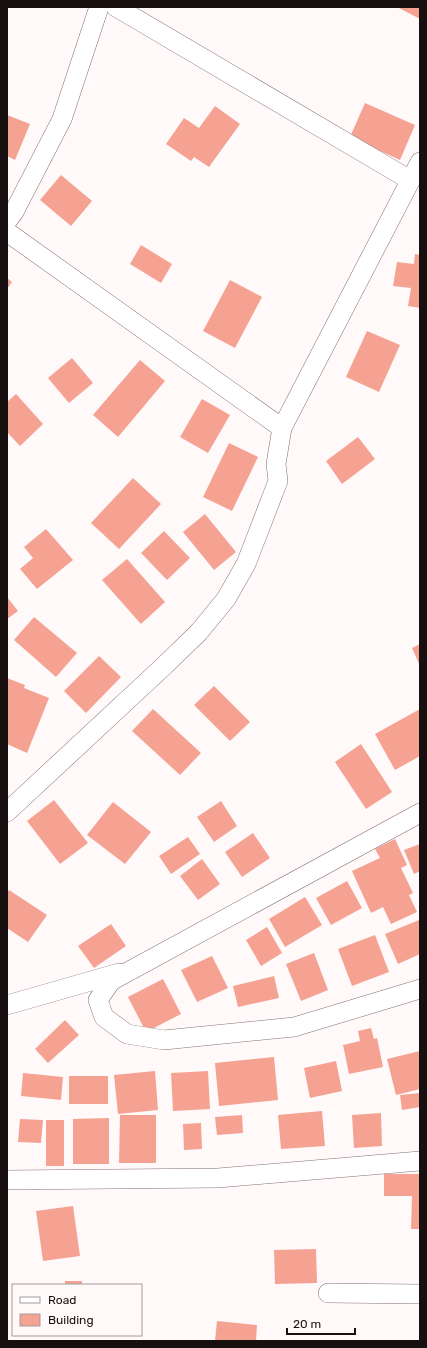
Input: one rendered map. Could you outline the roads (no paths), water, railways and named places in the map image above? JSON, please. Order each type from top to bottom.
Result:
[{"type":"street","points":[[7,221],[14,212],[62,119],[99,7]]},
{"type":"street","points":[[116,7],[410,180]]},
{"type":"street","points":[[7,812],[171,660],[199,632],[226,599],[246,564],[278,481],[276,464],[282,428],[420,162]]},
{"type":"street","points":[[7,232],[282,428]]},
{"type":"street","points":[[419,993],[294,1027],[164,1040],[127,1034],[104,1017],[98,1000],[111,980],[420,813]]},
{"type":"street","points":[[7,1005],[133,969]]},
{"type":"street","points":[[7,1180],[218,1178],[420,1161]]},
{"type":"street","points":[[328,1293],[420,1294]]}]
